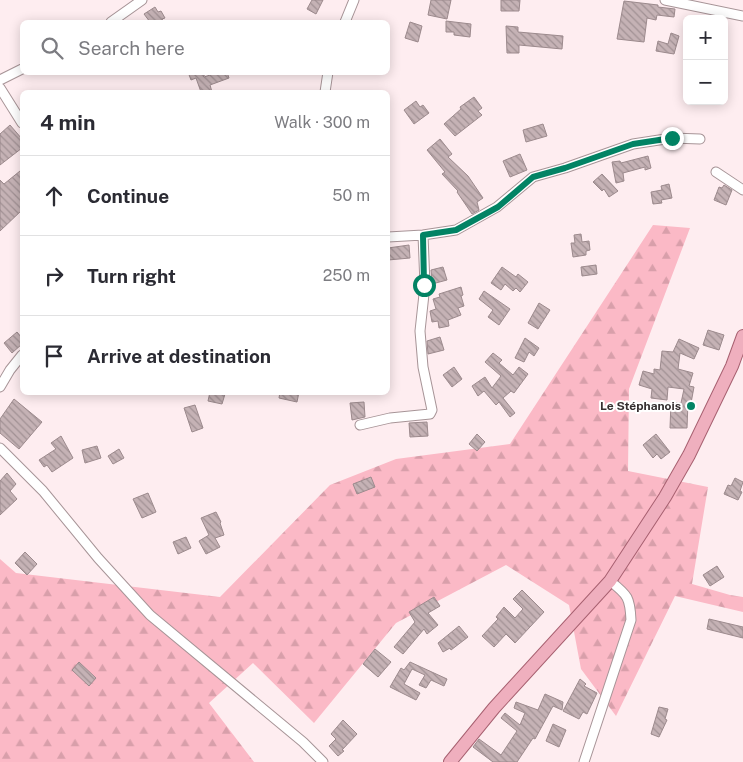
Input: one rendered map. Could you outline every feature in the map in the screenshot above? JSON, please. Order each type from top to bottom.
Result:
[{"type":"main road","points":[[450,762],[494,708],[610,581],[665,497],[679,472],[732,366],[743,336]]},
{"type":"street","points":[[114,20],[142,0]]},
{"type":"street","points":[[346,20],[354,0]]},
{"type":"street","points":[[668,0],[743,16]]},
{"type":"street","points":[[0,80],[20,70]]},
{"type":"street","points":[[325,90],[328,75]]},
{"type":"street","points":[[0,88],[20,120]]},
{"type":"street","points":[[390,237],[423,235],[456,230],[498,207],[533,177],[633,144],[672,138],[700,139]]},
{"type":"street","points":[[716,172],[743,190]]},
{"type":"street","points":[[360,425],[390,418],[430,414],[432,410],[423,367],[420,331],[424,285],[423,235]]},
{"type":"street","points":[[0,387],[20,358]]},
{"type":"street","points":[[0,448],[43,491],[98,558],[150,614],[303,742],[323,762]]},
{"type":"street","points":[[584,762],[631,620],[630,601],[625,592],[610,581]]},
{"type":"green space","points":[[653,225],[690,228],[629,389],[628,471],[708,487],[692,584],[743,597],[743,612],[675,596],[616,716],[581,669],[569,605],[506,565],[396,623],[314,723],[253,663],[209,703],[254,762],[0,762],[0,559],[16,573],[220,597],[330,485],[396,459],[510,444]]},
{"type":"building","points":[[312,0],[323,0],[316,14],[307,9]]},
{"type":"building","points":[[431,0],[451,0],[447,19],[428,15]]},
{"type":"building","points":[[501,0],[520,0],[519,11],[501,11]]},
{"type":"building","points":[[624,1],[675,9],[674,17],[657,15],[656,20],[647,18],[644,42],[617,39]]},
{"type":"building","points":[[155,7],[158,12],[161,11],[165,18],[163,20],[148,20],[144,14]]},
{"type":"building","points":[[446,21],[471,24],[470,37],[454,35],[454,32],[446,32]]},
{"type":"building","points":[[410,22],[422,26],[418,42],[405,38]]},
{"type":"building","points":[[506,26],[518,27],[518,32],[563,36],[562,49],[519,45],[519,53],[507,53]]},
{"type":"building","points":[[671,33],[679,36],[674,54],[656,51],[658,41],[668,44]]},
{"type":"building","points":[[189,75],[205,75],[204,77],[228,75],[229,78],[210,85],[211,90],[200,90],[196,78],[191,80]]},
{"type":"building","points":[[474,97],[482,108],[478,111],[482,115],[455,136],[444,124],[461,109],[460,107]]},
{"type":"building","points":[[416,101],[420,107],[423,105],[429,113],[414,124],[404,110]]},
{"type":"building","points":[[543,124],[547,136],[526,142],[523,130]]},
{"type":"building","points":[[10,125],[20,137],[20,150],[0,165],[0,134]]},
{"type":"building","points":[[440,139],[452,154],[448,157],[468,176],[483,198],[477,202],[479,210],[472,214],[458,191],[442,174],[445,172],[427,150]]},
{"type":"building","points":[[520,154],[527,170],[510,177],[503,161]]},
{"type":"building","points":[[648,156],[651,168],[645,170],[645,167],[623,173],[624,181],[616,183],[612,162],[620,161],[621,163]]},
{"type":"building","points":[[20,171],[20,212],[0,231],[0,180],[4,184]]},
{"type":"building","points":[[602,174],[618,191],[609,197],[604,189],[602,191],[593,182]]},
{"type":"building","points":[[669,184],[672,198],[661,200],[662,203],[653,204],[651,192],[662,190],[661,186]]},
{"type":"building","points":[[724,185],[732,190],[726,205],[714,200],[719,187],[722,188]]},
{"type":"building","points":[[581,234],[582,242],[589,241],[590,250],[586,251],[586,255],[573,257],[571,243],[575,243],[574,235]]},
{"type":"building","points":[[409,245],[410,258],[390,260],[390,248]]},
{"type":"building","points":[[596,265],[597,274],[582,276],[581,267]]},
{"type":"building","points":[[443,267],[447,280],[432,284],[431,270]]},
{"type":"building","points":[[502,267],[516,277],[518,274],[528,282],[520,292],[516,288],[513,291],[505,284],[501,290],[491,283]]},
{"type":"building","points":[[461,287],[464,306],[458,308],[461,315],[448,320],[449,326],[439,328],[438,321],[432,322],[430,311],[436,309],[433,299],[440,297],[439,294]]},
{"type":"building","points":[[484,291],[510,309],[499,325],[488,317],[493,310],[479,299]]},
{"type":"building","points":[[539,303],[550,310],[538,329],[528,323]]},
{"type":"building","points":[[708,330],[724,335],[719,350],[703,345]]},
{"type":"building","points":[[17,332],[20,336],[20,346],[12,353],[4,343]]},
{"type":"building","points":[[440,337],[444,350],[428,354],[427,341]]},
{"type":"building","points":[[525,338],[539,348],[534,356],[529,352],[524,362],[515,358]]},
{"type":"building","points":[[679,339],[699,348],[694,359],[680,353],[678,369],[693,373],[689,386],[694,387],[691,403],[688,402],[687,428],[670,428],[671,402],[681,403],[684,389],[668,387],[667,400],[651,398],[652,389],[639,385],[643,371],[654,374],[654,369],[660,370],[662,351],[673,352]]},
{"type":"building","points":[[493,353],[502,360],[499,363],[513,375],[519,367],[528,374],[514,393],[511,391],[503,398],[515,413],[510,417],[499,402],[496,405],[484,391],[478,396],[472,386],[485,377],[492,388],[501,376],[485,362]]},
{"type":"building","points":[[454,367],[462,379],[452,387],[443,375]]},
{"type":"building","points":[[209,395],[225,395],[222,404],[208,401]]},
{"type":"building","points":[[280,395],[298,395],[297,402],[279,398]]},
{"type":"building","points":[[14,399],[42,422],[19,449],[0,433],[0,419]]},
{"type":"building","points":[[364,402],[365,417],[352,420],[350,403]]},
{"type":"building","points":[[195,405],[203,428],[192,432],[184,408]]},
{"type":"building","points":[[427,422],[428,436],[410,437],[409,423]]},
{"type":"building","points":[[477,434],[485,442],[477,451],[469,444]]},
{"type":"building","points":[[656,434],[670,452],[661,459],[657,454],[653,458],[643,445]]},
{"type":"building","points":[[61,436],[73,458],[52,472],[47,465],[44,467],[39,460],[56,449],[51,443]]},
{"type":"building","points":[[97,446],[101,458],[85,463],[82,450]]},
{"type":"building","points":[[119,449],[124,458],[113,464],[108,456]]},
{"type":"building","points":[[7,473],[16,484],[10,491],[17,499],[0,515],[0,481]]},
{"type":"building","points":[[371,477],[375,487],[357,494],[353,484]]},
{"type":"building","points":[[735,478],[743,482],[740,491],[742,492],[738,500],[724,494],[728,485],[731,486]]},
{"type":"building","points":[[148,493],[156,512],[142,518],[133,499]]},
{"type":"building","points":[[216,512],[224,535],[215,538],[220,547],[206,554],[199,541],[209,535],[201,518]]},
{"type":"building","points":[[186,537],[191,548],[178,554],[173,542]]},
{"type":"building","points":[[25,552],[37,564],[27,575],[15,563]]},
{"type":"building","points":[[717,566],[724,577],[710,586],[703,575]]},
{"type":"building","points":[[522,590],[544,612],[515,643],[506,634],[494,647],[482,636],[498,619],[496,617],[504,607],[515,618],[523,609],[513,599]]},
{"type":"building","points":[[434,597],[440,606],[428,613],[438,625],[427,634],[424,629],[403,654],[394,647],[415,622],[409,612]]},
{"type":"building","points":[[709,619],[743,627],[743,638],[707,629]]},
{"type":"building","points":[[459,626],[468,637],[451,650],[450,648],[443,652],[438,643]]},
{"type":"building","points":[[375,649],[391,662],[378,677],[363,664]]},
{"type":"building","points":[[79,662],[96,678],[89,686],[72,670]]},
{"type":"building","points":[[410,662],[447,679],[444,686],[431,680],[426,688],[419,685],[425,675],[412,669],[404,684],[420,693],[416,700],[390,687],[401,668],[404,670]]},
{"type":"building","points":[[580,679],[586,684],[584,686],[597,693],[587,714],[583,712],[579,719],[563,711]]},
{"type":"building","points":[[545,694],[563,702],[562,710],[553,706],[535,739],[533,738],[517,762],[493,762],[473,747],[479,739],[501,755],[517,731],[501,718],[505,713],[520,725],[525,713],[514,708],[516,702],[538,710]]},
{"type":"building","points":[[659,707],[668,709],[665,719],[667,720],[659,737],[651,734]]},
{"type":"building","points":[[343,720],[357,734],[338,756],[329,746],[336,739],[331,734]]},
{"type":"building","points":[[553,724],[566,730],[559,747],[546,741]]},
{"type":"place","name":"Le Stéphanois","points":[[691,406]]},
{"type":"route","points":[[424,285],[423,235],[456,230],[498,207],[533,177],[633,144],[672,138]]}]
